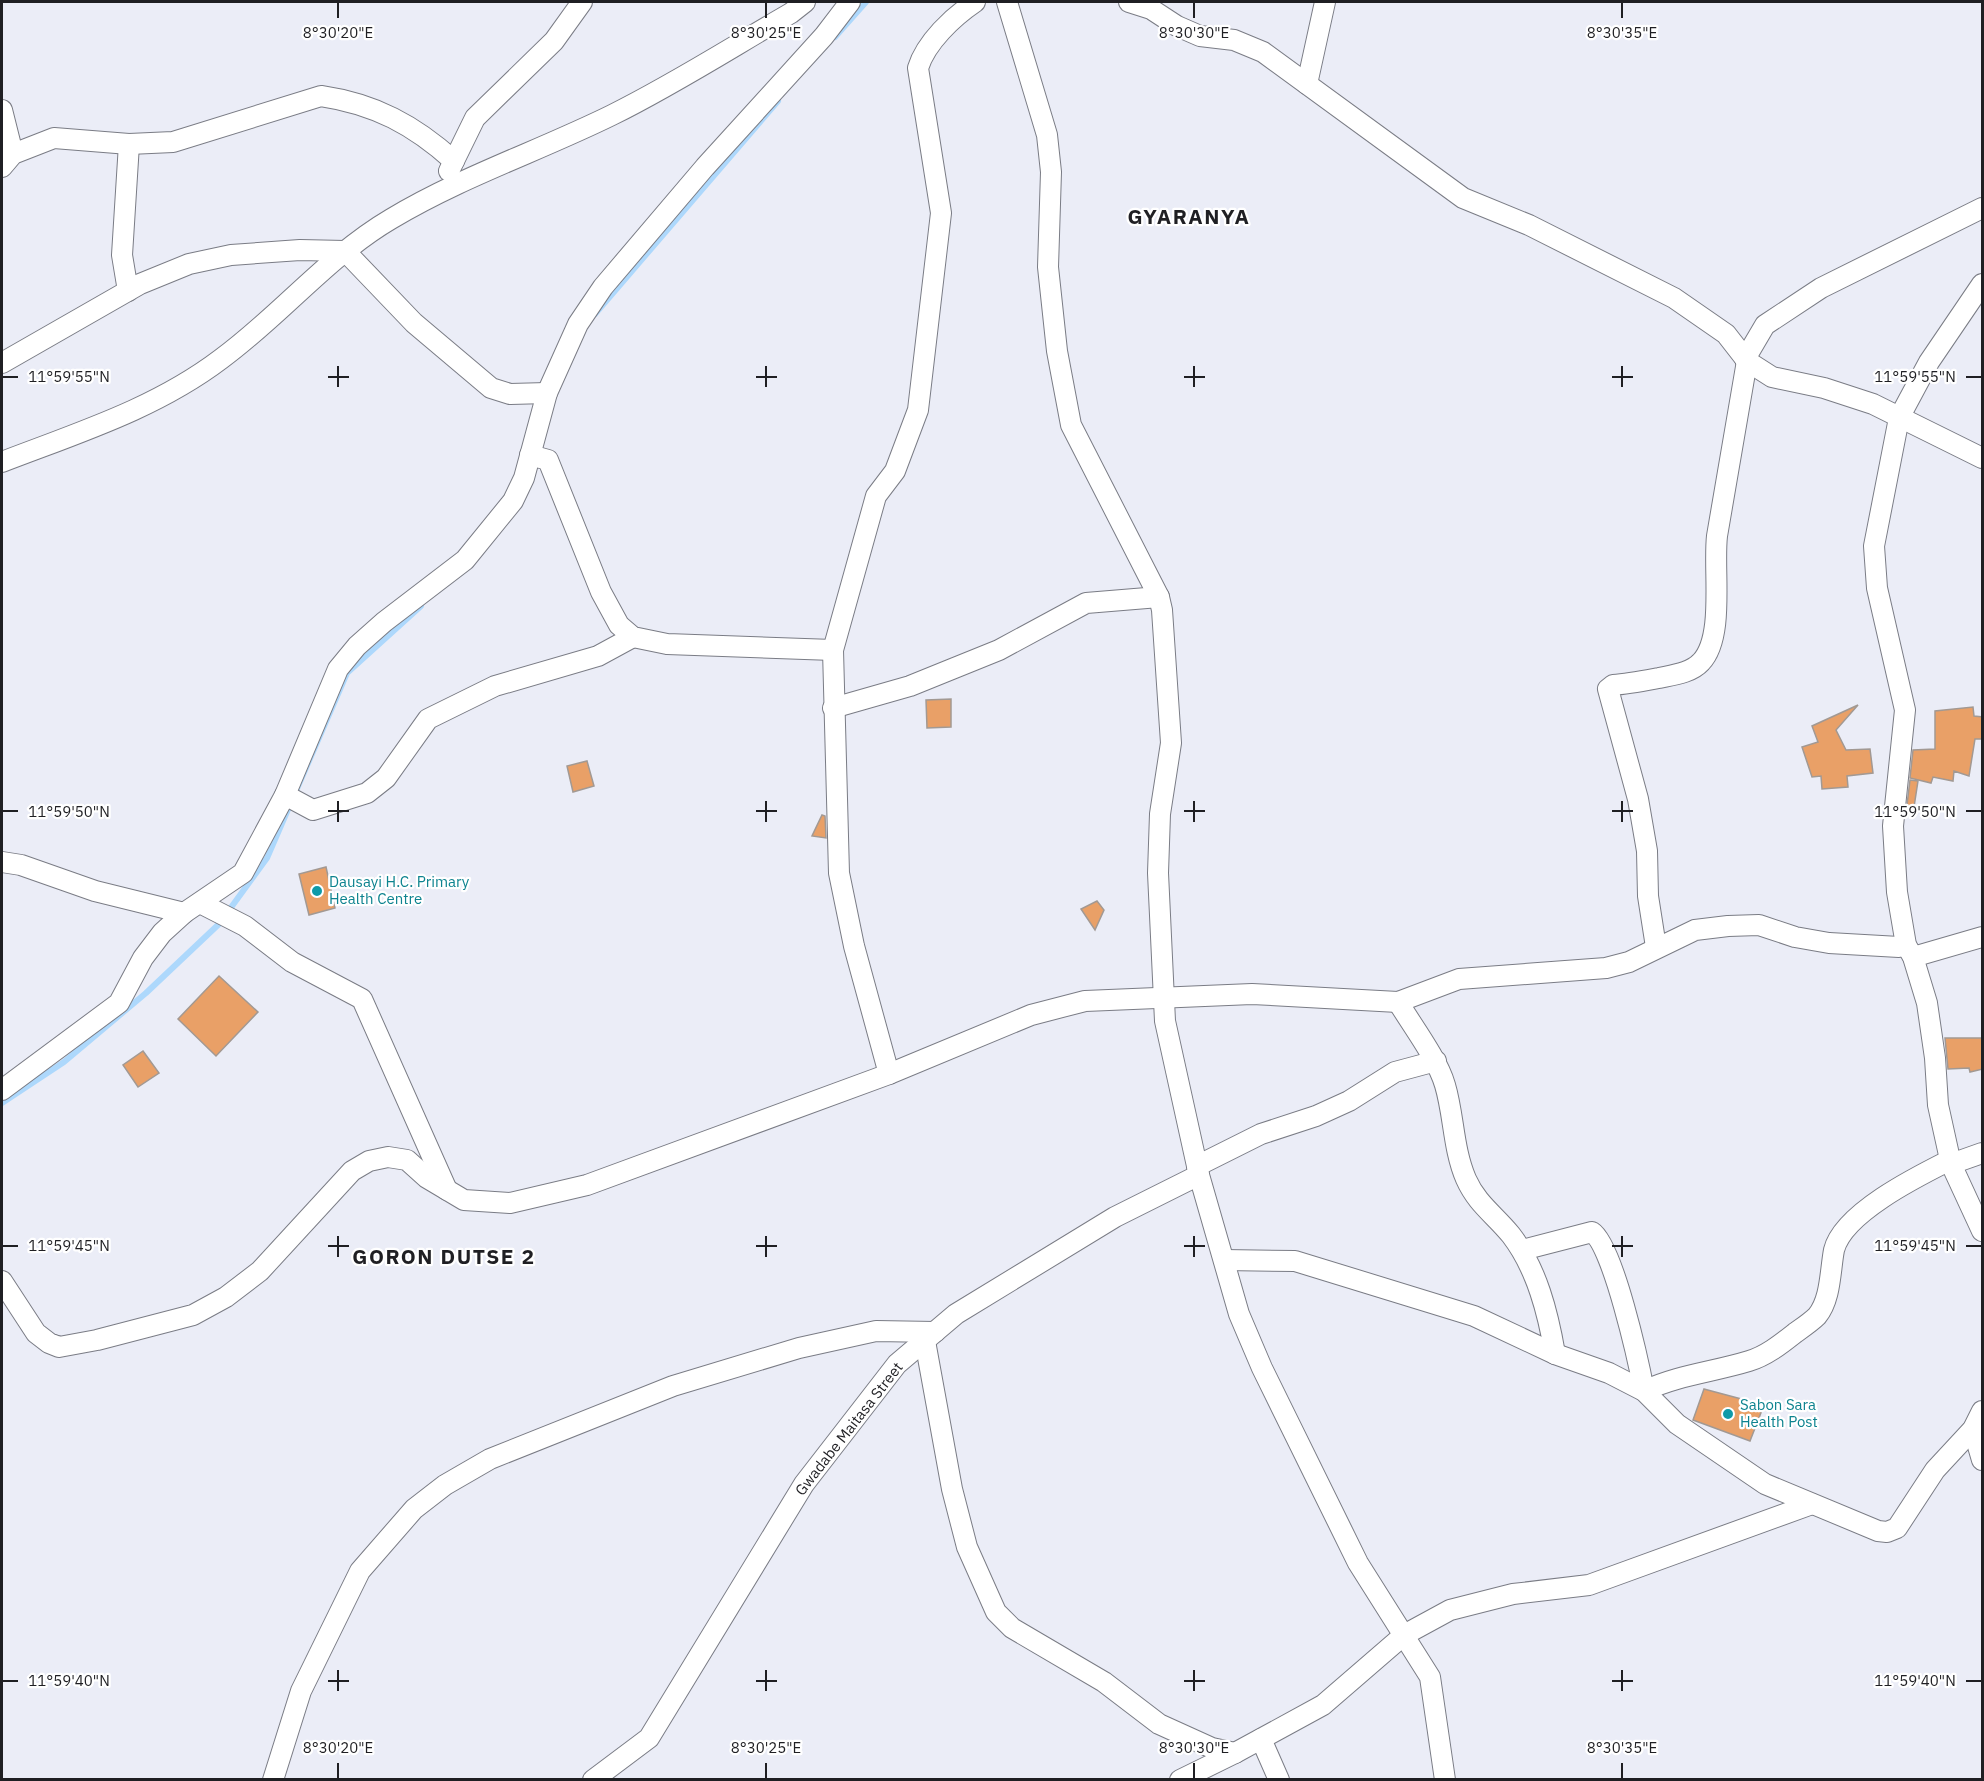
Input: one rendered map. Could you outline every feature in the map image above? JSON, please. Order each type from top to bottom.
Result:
[{"type":"street","points":[[439,193],[475,118],[554,41],[582,2]]},
{"type":"street","points":[[2,462],[130,413],[175,390],[222,359],[345,251],[390,220],[439,193],[613,114],[792,13],[805,2]]},
{"type":"street","points":[[890,1074],[854,946],[839,873],[833,650],[876,496],[895,471],[918,410],[941,213],[918,68],[921,57],[957,14],[975,2]]},
{"type":"street","points":[[1007,2],[1047,135],[1051,172],[1048,267],[1057,351],[1071,425],[1159,597],[1168,678],[1171,743],[1160,814],[1158,873],[1165,1021],[1198,1171],[1239,1314],[1262,1368],[1359,1563],[1430,1677],[1444,1779]]},
{"type":"street","points":[[1129,2],[1151,9],[1177,26],[1200,36],[1234,40],[1263,52],[1463,198],[1529,225],[1674,298],[1726,334],[1746,360],[1772,377],[1824,388],[1873,404],[1983,458]]},
{"type":"street","points":[[1307,84],[1325,2]]},
{"type":"street","points":[[2,1090],[119,1003],[143,958],[162,933],[192,908],[243,873],[285,795],[339,669],[357,646],[384,622],[465,560],[513,501],[524,478],[539,457],[547,393],[578,324],[603,287],[705,167],[824,36],[845,3]]},
{"type":"street","points":[[2,110],[7,161],[54,138],[129,144],[173,142],[321,96],[342,99],[396,118],[426,136],[454,161]]},
{"type":"street","points":[[128,291],[122,255],[129,144]]},
{"type":"street","points":[[1656,947],[1648,896],[1647,851],[1640,809],[1608,689],[1613,685],[1690,670],[1701,662],[1710,648],[1715,627],[1714,558],[1746,360],[1765,325],[1821,288],[1983,208]]},
{"type":"street","points":[[2,363],[128,291],[189,264],[231,255],[300,250],[345,251],[414,323],[491,388],[510,394],[547,393]]},
{"type":"street","points":[[1983,284],[1929,362],[1899,418],[1874,546],[1877,588],[1905,710],[1893,826],[1897,892],[1910,951],[1927,1003],[1935,1058],[1938,1105],[1951,1162],[1983,1231]]},
{"type":"street","points":[[539,457],[601,592],[619,625],[633,637],[667,644],[833,650]]},
{"type":"street","points":[[833,708],[909,686],[999,650],[1086,603],[1159,597]]},
{"type":"street","points":[[285,795],[313,810],[368,793],[386,778],[428,719],[495,686],[598,656],[633,637]]},
{"type":"street","points":[[2,862],[21,865],[95,891],[192,908],[245,926],[292,962],[362,999],[447,1190]]},
{"type":"street","points":[[2,1281],[36,1333],[48,1343],[59,1347],[97,1340],[193,1315],[226,1297],[260,1271],[352,1171],[369,1161],[388,1157],[407,1160],[427,1178],[464,1200],[510,1203],[587,1185],[890,1074],[1031,1015],[1084,1001],[1252,994],[1398,1002],[1459,979],[1606,968],[1629,962],[1695,930],[1759,925],[1795,937],[1829,943],[1899,947],[1910,951],[1983,937]]},
{"type":"street","points":[[1398,1002],[1436,1061],[1445,1086],[1453,1131],[1466,1178],[1482,1207],[1509,1233],[1522,1250],[1535,1275],[1555,1354]]},
{"type":"street","name":"Gwadabe Maitasa Street","points":[[593,1779],[649,1738],[804,1484],[897,1364],[956,1314],[1115,1217],[1261,1134],[1316,1116],[1349,1101],[1395,1072],[1436,1061]]},
{"type":"street","points":[[1644,1391],[1667,1380],[1749,1361],[1767,1354],[1817,1316],[1825,1299],[1835,1248],[1841,1236],[1893,1188],[1951,1162],[1983,1153]]},
{"type":"street","points":[[1522,1250],[1592,1232],[1597,1235],[1636,1347],[1644,1391]]},
{"type":"street","points":[[1224,1260],[1295,1261],[1474,1316],[1555,1354],[1609,1373],[1644,1391],[1677,1424],[1765,1484],[1878,1531],[1887,1532],[1897,1528],[1935,1470],[1978,1420]]},
{"type":"street","points":[[273,1779],[301,1691],[360,1571],[414,1509],[445,1485],[490,1459],[673,1386],[800,1348],[876,1331],[930,1336],[952,1489],[967,1547],[996,1612],[1012,1628],[1104,1682],[1159,1724],[1212,1748],[1235,1753]]},
{"type":"street","points":[[1978,1420],[1983,1460]]},
{"type":"street","points":[[1180,1779],[1235,1753],[1323,1705],[1404,1635],[1450,1610],[1513,1594],[1589,1585],[1812,1504]]},
{"type":"street","points":[[1261,1739],[1279,1779]]},
{"type":"building","points":[[951,699],[951,727],[927,728],[926,700]]},
{"type":"building","points":[[1858,705],[1836,730],[1846,750],[1870,749],[1873,773],[1847,776],[1848,787],[1822,789],[1821,776],[1812,777],[1802,747],[1818,742],[1812,726]]},
{"type":"building","points":[[1973,707],[1974,716],[1983,717],[1983,739],[1975,739],[1969,776],[1954,771],[1953,781],[1933,777],[1931,783],[1910,778],[1913,750],[1935,749],[1935,711]]},
{"type":"building","points":[[587,761],[594,786],[573,792],[567,766]]},
{"type":"building","points":[[1910,780],[1918,781],[1914,807],[1907,805]]},
{"type":"building","points":[[822,815],[825,816],[826,838],[812,836]]},
{"type":"building","name":"Dausayi H.C. Primary Health Centre","points":[[326,867],[335,908],[309,915],[299,874]]},
{"type":"building","points":[[1097,901],[1104,910],[1095,930],[1081,909]]},
{"type":"building","points":[[219,976],[258,1012],[216,1056],[178,1019]]},
{"type":"building","points":[[1945,1038],[1983,1038],[1983,1069],[1970,1072],[1969,1068],[1948,1069]]},
{"type":"building","points":[[143,1051],[159,1073],[138,1087],[123,1065]]},
{"type":"building","name":"Sabon Sara Health Post","points":[[1704,1389],[1764,1405],[1750,1441],[1693,1420]]},
{"type":"waterway","points":[[835,37],[866,2]]},
{"type":"waterway","points":[[595,314],[778,101]]},
{"type":"waterway","points":[[2,1103],[64,1062],[146,993],[219,924],[267,858],[347,673],[421,606]]},
{"type":"place","name":"Dausayi H.C. Primary Health Centre","points":[[317,891]]},
{"type":"place","name":"Sabon Sara Health Post","points":[[1728,1414]]},
{"type":"district","name":"GYARANYA","points":[[1189,217]]},
{"type":"district","name":"GORON DUTSE 2","points":[[444,1257]]}]
